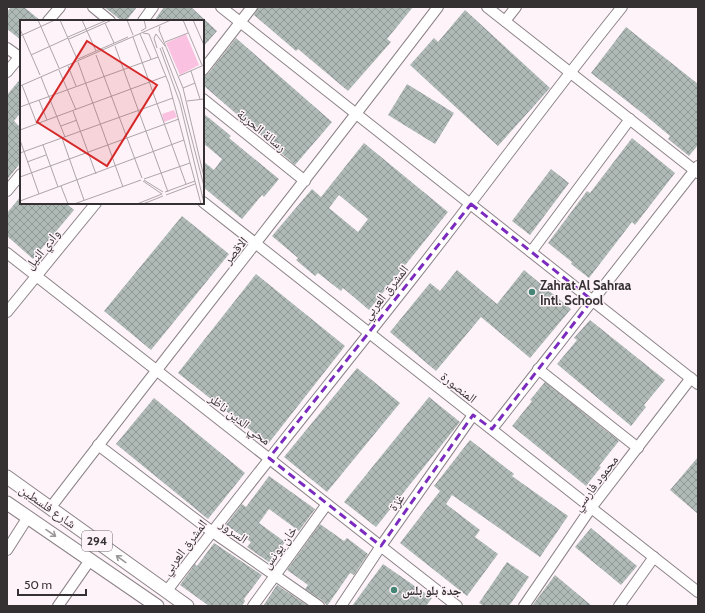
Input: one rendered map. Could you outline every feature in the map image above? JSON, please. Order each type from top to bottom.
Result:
[{"type":"main road","name":"شارع فلسطين","points":[[7,477],[51,507],[187,606]]},
{"type":"main road","name":"شارع فلسطين","points":[[7,503],[154,605]]},
{"type":"street","points":[[49,20],[60,7]]},
{"type":"street","points":[[93,7],[109,20]]},
{"type":"street","points":[[144,20],[153,7]]},
{"type":"street","points":[[221,7],[694,381]]},
{"type":"street","points":[[204,69],[252,7]]},
{"type":"street","name":"الاقصر","points":[[51,507],[156,370],[257,244],[438,7]]},
{"type":"street","points":[[487,7],[697,170],[592,300],[492,429]]},
{"type":"street","points":[[505,21],[516,7]]},
{"type":"street","name":"المشرق العربي","points":[[166,592],[211,531],[370,333],[471,204],[570,72],[622,7]]},
{"type":"street","points":[[7,48],[20,57],[7,72]]},
{"type":"street","name":"رسالة الحرية","points":[[204,100],[305,181]]},
{"type":"street","points":[[531,252],[630,119]]},
{"type":"street","points":[[7,191],[20,175]]},
{"type":"street","name":"المنصورة","points":[[204,203],[698,592]]},
{"type":"street","name":"وادي النيل","points":[[7,312],[95,204]]},
{"type":"street","name":"محي الدين ناظر","points":[[7,252],[458,606]]},
{"type":"street","points":[[538,369],[638,448]]},
{"type":"street","name":"محمود فارسي","points":[[524,606],[591,508],[638,448],[694,381]]},
{"type":"street","name":"غزة","points":[[341,606],[380,546],[473,415]]},
{"type":"street","name":"السرور","points":[[98,445],[211,531],[319,606]]},
{"type":"street","name":"خان يونس","points":[[253,606],[327,504]]},
{"type":"street","points":[[7,550],[28,517]]},
{"type":"street","points":[[619,606],[654,557]]},
{"type":"street","points":[[58,606],[90,560]]},
{"type":"highlighted area","points":[[471,204],[592,300],[492,429],[473,415],[381,546],[269,458]]},
{"type":"building","points":[[11,7],[24,7],[40,20],[20,20],[20,39],[7,29],[7,12]]},
{"type":"building","points":[[104,7],[137,7],[127,20],[121,20]]},
{"type":"building","points":[[164,7],[191,7],[217,31],[204,46],[204,20],[155,20]]},
{"type":"building","points":[[258,7],[413,7],[387,39],[391,42],[348,91],[298,49],[296,51],[254,15]]},
{"type":"building","points":[[465,10],[550,88],[498,146],[410,65],[434,38],[438,42]]},
{"type":"building","points":[[626,27],[698,84],[698,145],[689,156],[668,139],[670,136],[591,73]]},
{"type":"building","points":[[236,38],[332,122],[295,165],[204,86],[204,76],[208,74]]},
{"type":"building","points":[[20,79],[20,113],[14,121],[20,127],[20,163],[7,180],[7,95]]},
{"type":"building","points":[[407,84],[454,113],[435,144],[388,115]]},
{"type":"building","points":[[204,114],[231,136],[229,138],[279,179],[264,197],[262,195],[242,219],[204,188],[204,162],[214,170],[222,159],[204,144]]},
{"type":"building","points":[[632,138],[675,173],[635,225],[632,222],[589,278],[548,243],[587,191],[590,193]]},
{"type":"building","points":[[364,143],[448,212],[369,310],[343,288],[341,291],[318,273],[315,276],[296,260],[298,258],[272,236],[312,189],[321,197]],"holes":[[[339,195],[368,219],[358,232],[329,208]]]},
{"type":"building","points":[[551,169],[569,183],[530,235],[512,221]]},
{"type":"building","points":[[20,197],[20,204],[67,204],[74,210],[33,259],[7,236],[7,213]]},
{"type":"building","points":[[182,216],[229,254],[151,350],[104,311]]},
{"type":"building","points":[[457,270],[497,304],[524,270],[571,309],[530,358],[481,317],[436,371],[390,332],[430,283],[440,291]]},
{"type":"building","points":[[256,274],[345,346],[268,444],[178,373]]},
{"type":"building","points":[[590,320],[665,380],[644,405],[646,407],[631,426],[557,364],[577,340],[574,338]]},
{"type":"building","points":[[357,368],[400,403],[327,492],[284,457]]},
{"type":"building","points":[[545,382],[619,441],[599,466],[601,467],[586,486],[512,426],[532,401],[530,400]]},
{"type":"building","points":[[429,397],[460,422],[376,527],[344,502]]},
{"type":"building","points":[[154,398],[245,473],[208,519],[116,444]]},
{"type":"building","points":[[470,440],[514,474],[512,476],[568,516],[540,557],[452,495],[446,504],[480,530],[475,537],[498,554],[467,596],[400,543],[440,491],[434,486]]},
{"type":"building","points":[[698,457],[698,514],[670,490]]},
{"type":"building","points":[[269,476],[315,509],[299,531],[269,509],[259,523],[285,542],[270,563],[247,547],[251,542],[226,525],[242,504],[246,507]]},
{"type":"building","points":[[320,524],[344,541],[347,538],[368,554],[354,575],[350,573],[327,606],[323,601],[305,589],[308,585],[287,570]]},
{"type":"building","points":[[591,528],[637,566],[621,585],[575,547]]},
{"type":"building","points":[[214,543],[262,575],[244,599],[245,601],[242,606],[209,606],[180,585],[195,564],[197,566]]},
{"type":"building","points":[[507,562],[529,577],[509,606],[484,606],[479,603]]},
{"type":"building","points":[[383,564],[432,598],[426,606],[352,606]]},
{"type":"building","points":[[555,575],[592,606],[532,606]]},
{"type":"building","points":[[277,585],[308,606],[263,606]]},
{"type":"place","name":"Zahrat Al Sahraa Intl. School","points":[[532,292]]},
{"type":"place","name":"جدة بلو بلس","points":[[394,590]]}]
